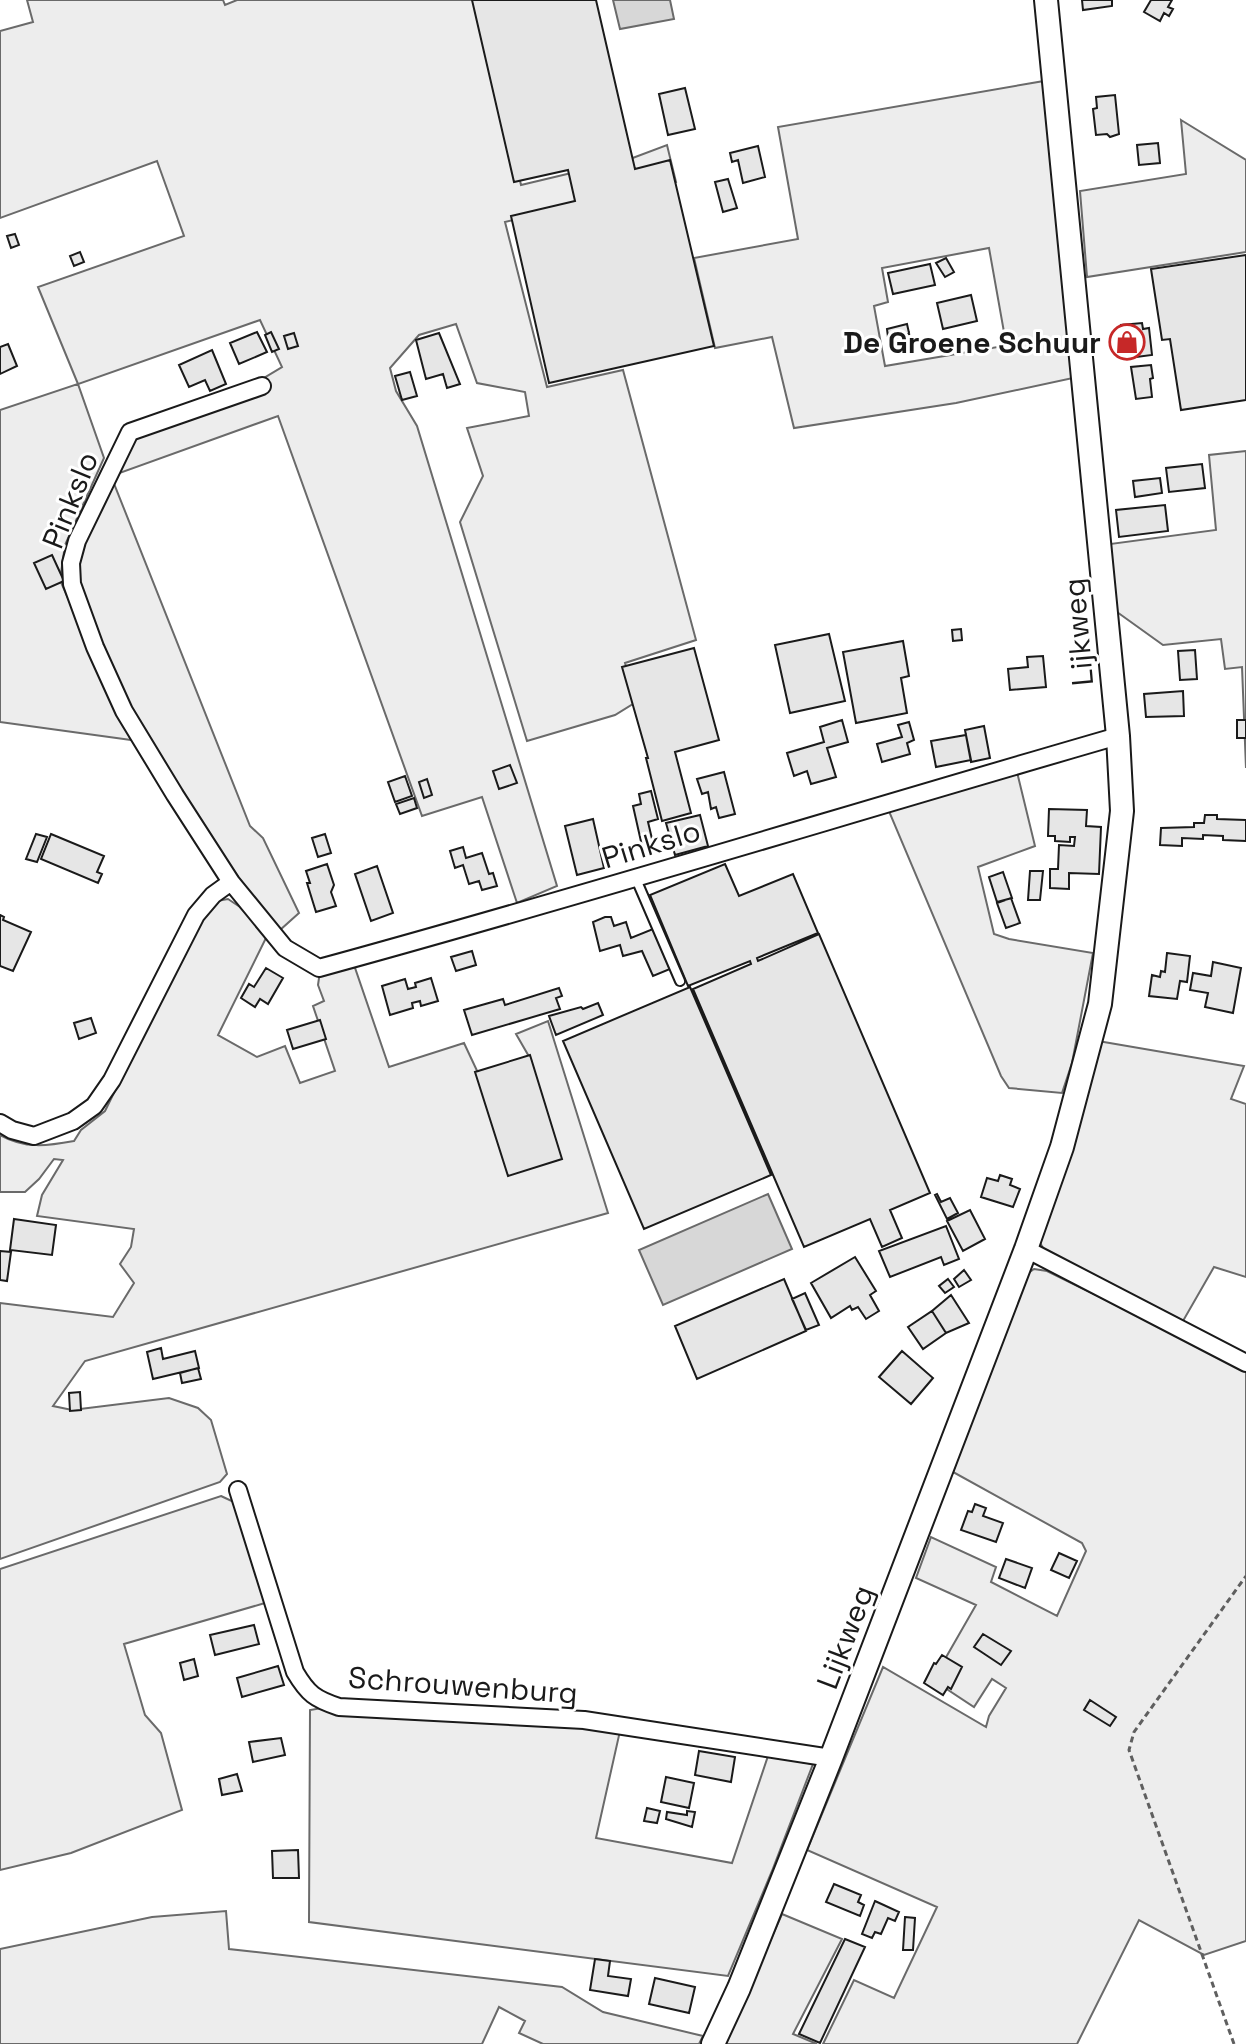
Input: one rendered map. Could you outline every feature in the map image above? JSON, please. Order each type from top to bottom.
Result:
[{"type":"street","name":"Lijkweg","points":[[713,2044],[739,1988],[831,1758],[1026,1249],[1062,1147],[1100,1004],[1122,811],[1118,736],[1046,0]]},
{"type":"street","name":"Pinkslo","points":[[262,386],[130,432],[77,541],[71,563],[72,584],[95,647],[124,711],[231,882],[285,948],[319,968],[636,879],[755,841],[1118,736]]},
{"type":"street","points":[[0,1123],[34,1136],[73,1121],[94,1106],[112,1080],[196,915],[213,895],[231,882]]},
{"type":"street","points":[[1026,1249],[1246,1363]]},
{"type":"street","name":"Schrouwenburg","points":[[238,1490],[295,1672],[306,1691],[321,1701],[339,1707],[584,1720],[831,1758]]},
{"type":"lane","points":[[636,879],[680,981]]},
{"type":"path","points":[[1234,2044],[1129,1750],[1134,1732],[1246,1576]]},
{"type":"shaded area","points":[[27,0],[223,0],[225,5],[237,0],[479,0],[521,185],[630,159],[667,145],[676,182],[505,222],[547,387],[623,370],[696,640],[625,663],[636,702],[615,715],[527,741],[460,522],[483,476],[467,428],[529,416],[525,392],[477,383],[456,324],[419,335],[390,368],[396,391],[417,426],[557,886],[517,903],[482,797],[422,816],[278,416],[111,476],[250,826],[263,838],[299,913],[280,930],[264,913],[179,794],[119,694],[80,594],[75,561],[91,516],[128,440],[145,422],[257,382],[282,367],[260,320],[78,384],[38,287],[184,236],[157,161],[0,218],[0,31],[33,22]]},
{"type":"shaded area","points":[[613,0],[670,0],[674,19],[620,29]]},
{"type":"shaded area","points":[[1044,81],[1073,378],[956,403],[794,428],[772,337],[715,348],[694,258],[798,239],[778,127]],"holes":[[[989,248],[1004,346],[885,366],[874,306],[888,302],[882,268]]]},
{"type":"shaded area","points":[[1181,120],[1246,160],[1246,252],[1087,277],[1080,191],[1186,174]]},
{"type":"shaded area","points":[[78,384],[104,458],[65,545],[60,580],[131,740],[0,722],[0,410]]},
{"type":"shaded area","points":[[1246,451],[1246,768],[1242,667],[1225,669],[1221,639],[1163,645],[1117,612],[1110,544],[1216,530],[1209,455]]},
{"type":"shaded area","points":[[1017,772],[1035,846],[978,867],[994,934],[1093,953],[1072,1063],[1062,1093],[1009,1088],[1001,1076],[888,809]]},
{"type":"shaded area","points":[[228,899],[240,907],[267,936],[218,1035],[257,1057],[285,1046],[300,1083],[335,1071],[313,1006],[324,1001],[318,985],[320,971],[354,965],[389,1067],[464,1043],[479,1075],[531,1060],[516,1034],[548,1021],[608,1213],[85,1361],[53,1406],[72,1410],[169,1398],[198,1408],[211,1420],[227,1474],[220,1482],[0,1559],[0,1303],[113,1317],[134,1283],[120,1264],[131,1247],[134,1229],[37,1216],[42,1195],[63,1160],[54,1159],[25,1192],[0,1192],[0,1135],[18,1143],[36,1145],[74,1141],[81,1130],[105,1111],[194,930],[211,902]]},
{"type":"shaded area","points":[[1098,1041],[1244,1066],[1231,1099],[1246,1104],[1246,1277],[1214,1267],[1183,1321],[1044,1250],[1037,1237]]},
{"type":"shaded area","points":[[768,1194],[792,1249],[663,1305],[639,1250]]},
{"type":"shaded area","points":[[1034,1269],[1047,1271],[1246,1369],[1246,1941],[1204,1955],[1139,1920],[1077,2044],[823,2044],[854,1980],[894,1998],[937,1907],[807,1850],[883,1667],[986,1727],[1006,1688],[992,1679],[974,1707],[933,1680],[976,1605],[916,1578],[931,1537],[996,1567],[991,1582],[1057,1616],[1086,1551],[1082,1543],[953,1472],[1024,1276]]},
{"type":"shaded area","points":[[221,1496],[236,1503],[265,1603],[124,1644],[145,1715],[161,1733],[182,1810],[71,1853],[0,1870],[0,1569]]},
{"type":"shaded area","points":[[322,1708],[620,1731],[596,1838],[732,1863],[768,1756],[813,1764],[728,1976],[309,1922],[310,1710]]},
{"type":"shaded area","points":[[226,1911],[229,1949],[562,1987],[603,2012],[703,2036],[699,2044],[543,2044],[519,2033],[525,2021],[499,2007],[482,2044],[0,2044],[0,1949],[152,1917]]},
{"type":"shaded area","points":[[782,1914],[842,1939],[793,2034],[817,2044],[725,2044]]},
{"type":"building","points":[[472,0],[596,0],[635,169],[670,160],[714,346],[549,383],[511,216],[575,201],[568,170],[514,182]]},
{"type":"building","points":[[1082,0],[1112,0],[1112,6],[1083,10]]},
{"type":"building","points":[[1151,0],[1172,0],[1168,7],[1173,9],[1169,16],[1164,13],[1160,21],[1144,12]]},
{"type":"building","points":[[685,88],[695,129],[668,135],[659,94]]},
{"type":"building","points":[[1115,95],[1119,134],[1110,137],[1107,134],[1096,135],[1093,109],[1097,108],[1096,97]]},
{"type":"building","points":[[1158,143],[1160,163],[1139,165],[1137,145]]},
{"type":"building","points":[[758,146],[765,177],[743,183],[738,160],[732,162],[730,153]]},
{"type":"building","points":[[728,179],[737,208],[723,212],[715,182]]},
{"type":"building","points":[[15,234],[19,245],[11,248],[7,236]]},
{"type":"building","points":[[80,252],[84,262],[74,266],[70,256]]},
{"type":"building","points":[[1246,255],[1246,400],[1181,410],[1170,339],[1162,340],[1151,269]]},
{"type":"building","points":[[946,258],[954,272],[945,277],[936,263]]},
{"type":"building","points":[[930,264],[935,285],[893,294],[888,273]]},
{"type":"building","points":[[971,295],[977,321],[943,329],[937,303]]},
{"type":"building","points":[[1142,323],[1143,329],[1149,328],[1152,355],[1128,358],[1128,352],[1116,353],[1114,333],[1121,332],[1121,325]]},
{"type":"building","points":[[907,324],[909,333],[888,337],[887,329]]},
{"type":"building","points":[[257,332],[267,352],[239,364],[230,343]]},
{"type":"building","points":[[271,332],[279,349],[272,352],[265,335]]},
{"type":"building","points":[[294,333],[298,346],[288,349],[284,336]]},
{"type":"building","points":[[439,333],[460,384],[447,388],[443,374],[426,379],[416,340]]},
{"type":"building","points":[[909,333],[910,342],[890,346],[888,337]]},
{"type":"building","points":[[8,344],[17,366],[0,374],[0,347]]},
{"type":"building","points":[[212,350],[226,384],[210,391],[205,380],[189,387],[179,365]]},
{"type":"building","points":[[1151,365],[1152,397],[1136,399],[1131,367]]},
{"type":"building","points":[[410,372],[417,396],[402,400],[395,376]]},
{"type":"building","points":[[1202,464],[1205,488],[1169,492],[1166,468]]},
{"type":"building","points":[[1160,478],[1162,493],[1135,497],[1133,481]]},
{"type":"building","points":[[1165,505],[1168,531],[1119,537],[1116,510]]},
{"type":"building","points":[[52,555],[64,581],[46,589],[34,563]]},
{"type":"building","points":[[961,629],[962,640],[953,641],[952,630]]},
{"type":"building","points":[[829,634],[845,701],[790,713],[775,645]]},
{"type":"building","points":[[903,641],[909,676],[901,678],[907,713],[856,723],[843,652]]},
{"type":"building","points":[[694,648],[719,740],[675,752],[691,813],[662,821],[622,667]]},
{"type":"building","points":[[1195,650],[1197,679],[1180,680],[1178,651]]},
{"type":"building","points":[[1043,656],[1046,687],[1010,690],[1008,669],[1028,667],[1027,657]]},
{"type":"building","points":[[1183,691],[1184,716],[1146,717],[1144,694]]},
{"type":"building","points":[[842,720],[848,742],[827,748],[836,777],[811,784],[807,771],[794,776],[787,753],[824,742],[820,727]]},
{"type":"building","points":[[1237,720],[1246,720],[1246,738],[1237,738]]},
{"type":"building","points":[[909,722],[914,740],[907,743],[910,754],[882,762],[877,744],[902,737],[898,725]]},
{"type":"building","points":[[984,726],[990,758],[971,762],[965,730]]},
{"type":"building","points":[[966,735],[971,760],[936,767],[931,741]]},
{"type":"building","points":[[510,765],[517,783],[499,789],[493,771]]},
{"type":"building","points":[[724,772],[735,814],[719,818],[716,807],[711,809],[708,792],[702,794],[697,779]]},
{"type":"building","points":[[405,776],[412,796],[395,802],[388,782]]},
{"type":"building","points":[[427,779],[432,795],[424,798],[419,782]]},
{"type":"building","points":[[651,791],[658,819],[648,822],[653,843],[642,846],[633,806],[641,804],[639,794]]},
{"type":"building","points":[[414,798],[417,808],[400,814],[396,804]]},
{"type":"building","points":[[1049,809],[1087,810],[1086,826],[1101,827],[1099,874],[1069,873],[1069,889],[1050,888],[1050,869],[1058,869],[1059,845],[1074,846],[1075,837],[1070,837],[1070,842],[1055,841],[1055,836],[1048,836]]},
{"type":"building","points":[[700,815],[708,846],[675,855],[666,823]]},
{"type":"building","points":[[1205,815],[1217,815],[1217,819],[1246,820],[1246,841],[1203,835],[1203,839],[1182,838],[1182,846],[1160,845],[1161,828],[1194,827],[1194,823],[1204,823]]},
{"type":"building","points":[[593,819],[604,868],[577,875],[565,826]]},
{"type":"building","points":[[36,834],[47,837],[37,862],[26,859]]},
{"type":"building","points":[[51,834],[104,856],[97,872],[102,874],[98,883],[41,859]]},
{"type":"building","points":[[325,834],[331,853],[318,857],[312,838]]},
{"type":"building","points":[[463,847],[466,858],[482,853],[497,886],[482,890],[479,881],[469,884],[463,865],[455,868],[450,851]]},
{"type":"building","points":[[327,864],[334,885],[331,892],[336,906],[316,912],[306,871]]},
{"type":"building","points":[[725,864],[739,896],[793,874],[818,933],[757,958],[758,961],[819,934],[930,1193],[890,1210],[902,1238],[882,1247],[870,1219],[804,1247],[693,989],[751,964],[750,961],[688,986],[650,895]]},
{"type":"building","points":[[377,866],[393,913],[371,921],[355,874]]},
{"type":"building","points":[[1030,871],[1043,871],[1040,900],[1028,900]]},
{"type":"building","points":[[1003,872],[1012,898],[997,902],[989,877]]},
{"type":"building","points":[[1011,898],[1020,923],[1006,928],[997,903]]},
{"type":"building","points":[[0,915],[4,917],[3,920],[31,932],[13,971],[0,966]]},
{"type":"building","points":[[611,917],[614,926],[626,922],[631,938],[653,929],[670,969],[653,976],[642,951],[623,956],[620,945],[600,951],[593,922]]},
{"type":"building","points":[[472,951],[476,965],[456,971],[451,957]]},
{"type":"building","points":[[1167,953],[1190,956],[1187,982],[1180,981],[1177,999],[1149,996],[1152,975],[1160,977],[1161,971],[1165,972]]},
{"type":"building","points":[[1213,962],[1241,968],[1233,1013],[1205,1007],[1208,993],[1190,990],[1193,973],[1211,976]]},
{"type":"building","points":[[266,968],[283,978],[268,1004],[260,999],[255,1007],[241,998],[249,984],[254,987]]},
{"type":"building","points":[[431,978],[438,1001],[421,1006],[420,1001],[412,1003],[413,1008],[390,1015],[382,986],[405,979],[408,989]]},
{"type":"building","points":[[690,987],[771,1175],[644,1229],[563,1041]]},
{"type":"building","points":[[559,988],[562,996],[556,998],[560,1009],[472,1035],[464,1010],[503,999],[505,1005]]},
{"type":"building","points":[[598,1003],[603,1015],[556,1035],[549,1016]]},
{"type":"building","points":[[91,1018],[96,1033],[79,1039],[74,1023]]},
{"type":"building","points":[[320,1020],[326,1039],[293,1049],[287,1030]]},
{"type":"building","points":[[530,1055],[562,1159],[508,1176],[475,1072]]},
{"type":"building","points":[[1000,1175],[1012,1179],[1010,1185],[1020,1189],[1013,1207],[981,1197],[987,1178],[998,1181]]},
{"type":"building","points":[[937,1194],[941,1202],[950,1198],[958,1213],[947,1219]]},
{"type":"building","points":[[970,1210],[985,1239],[963,1251],[947,1221]]},
{"type":"building","points":[[14,1219],[56,1225],[52,1255],[10,1250]]},
{"type":"building","points":[[946,1226],[959,1259],[944,1265],[941,1257],[890,1277],[879,1251]]},
{"type":"building","points":[[0,1251],[11,1252],[7,1281],[0,1280]]},
{"type":"building","points":[[855,1257],[876,1291],[870,1295],[879,1311],[866,1319],[858,1307],[852,1310],[850,1306],[831,1318],[811,1283]]},
{"type":"building","points":[[964,1270],[971,1280],[959,1287],[954,1279]]},
{"type":"building","points":[[784,1279],[806,1331],[697,1379],[675,1326]]},
{"type":"building","points":[[948,1279],[954,1287],[945,1293],[939,1286]]},
{"type":"building","points":[[805,1293],[819,1325],[806,1330],[792,1299]]},
{"type":"building","points":[[951,1295],[969,1323],[946,1333],[932,1311]]},
{"type":"building","points":[[932,1311],[946,1333],[923,1349],[908,1327]]},
{"type":"building","points":[[161,1348],[163,1359],[195,1351],[199,1368],[153,1379],[147,1352]]},
{"type":"building","points":[[902,1351],[933,1378],[911,1404],[879,1377]]},
{"type":"building","points":[[198,1368],[201,1379],[182,1383],[180,1373]]},
{"type":"building","points":[[80,1392],[81,1410],[70,1411],[69,1393]]},
{"type":"building","points":[[975,1504],[986,1508],[983,1516],[1003,1523],[996,1542],[961,1530],[968,1511],[972,1512]]},
{"type":"building","points":[[1059,1553],[1077,1561],[1069,1578],[1051,1570]]},
{"type":"building","points":[[1006,1559],[1032,1568],[1025,1588],[999,1578]]},
{"type":"building","points":[[254,1625],[259,1644],[215,1655],[210,1635]]},
{"type":"building","points":[[983,1634],[1011,1651],[1001,1665],[974,1647]]},
{"type":"building","points":[[942,1655],[962,1667],[951,1689],[948,1687],[943,1695],[924,1683],[934,1663]]},
{"type":"building","points":[[194,1659],[198,1676],[184,1680],[180,1663]]},
{"type":"building","points":[[278,1666],[284,1685],[242,1697],[237,1678]]},
{"type":"building","points":[[1090,1700],[1116,1717],[1110,1726],[1084,1710]]},
{"type":"building","points":[[281,1738],[285,1755],[253,1762],[249,1742]]},
{"type":"building","points":[[699,1751],[735,1757],[731,1782],[695,1775]]},
{"type":"building","points":[[237,1774],[242,1791],[222,1795],[219,1779]]},
{"type":"building","points":[[666,1777],[694,1783],[689,1808],[661,1802]]},
{"type":"building","points":[[647,1808],[660,1811],[657,1823],[644,1821]]},
{"type":"building","points":[[687,1811],[695,1812],[692,1827],[666,1819],[667,1812],[687,1815]]},
{"type":"building","points":[[298,1850],[299,1878],[273,1878],[272,1851]]},
{"type":"building","points":[[834,1884],[861,1895],[858,1902],[864,1905],[860,1916],[826,1902]]},
{"type":"building","points":[[875,1901],[899,1912],[895,1921],[888,1918],[881,1934],[875,1932],[872,1938],[862,1934]]},
{"type":"building","points":[[905,1917],[915,1918],[913,1950],[903,1950]]},
{"type":"building","points":[[845,1939],[865,1947],[820,2043],[799,2034]]},
{"type":"building","points":[[595,1959],[610,1961],[608,1976],[631,1979],[628,1996],[590,1990]]},
{"type":"building","points":[[655,1978],[695,1987],[689,2013],[649,2004]]},
{"type":"place","name":"De Groene Schuur","points":[[1127,342]]}]
